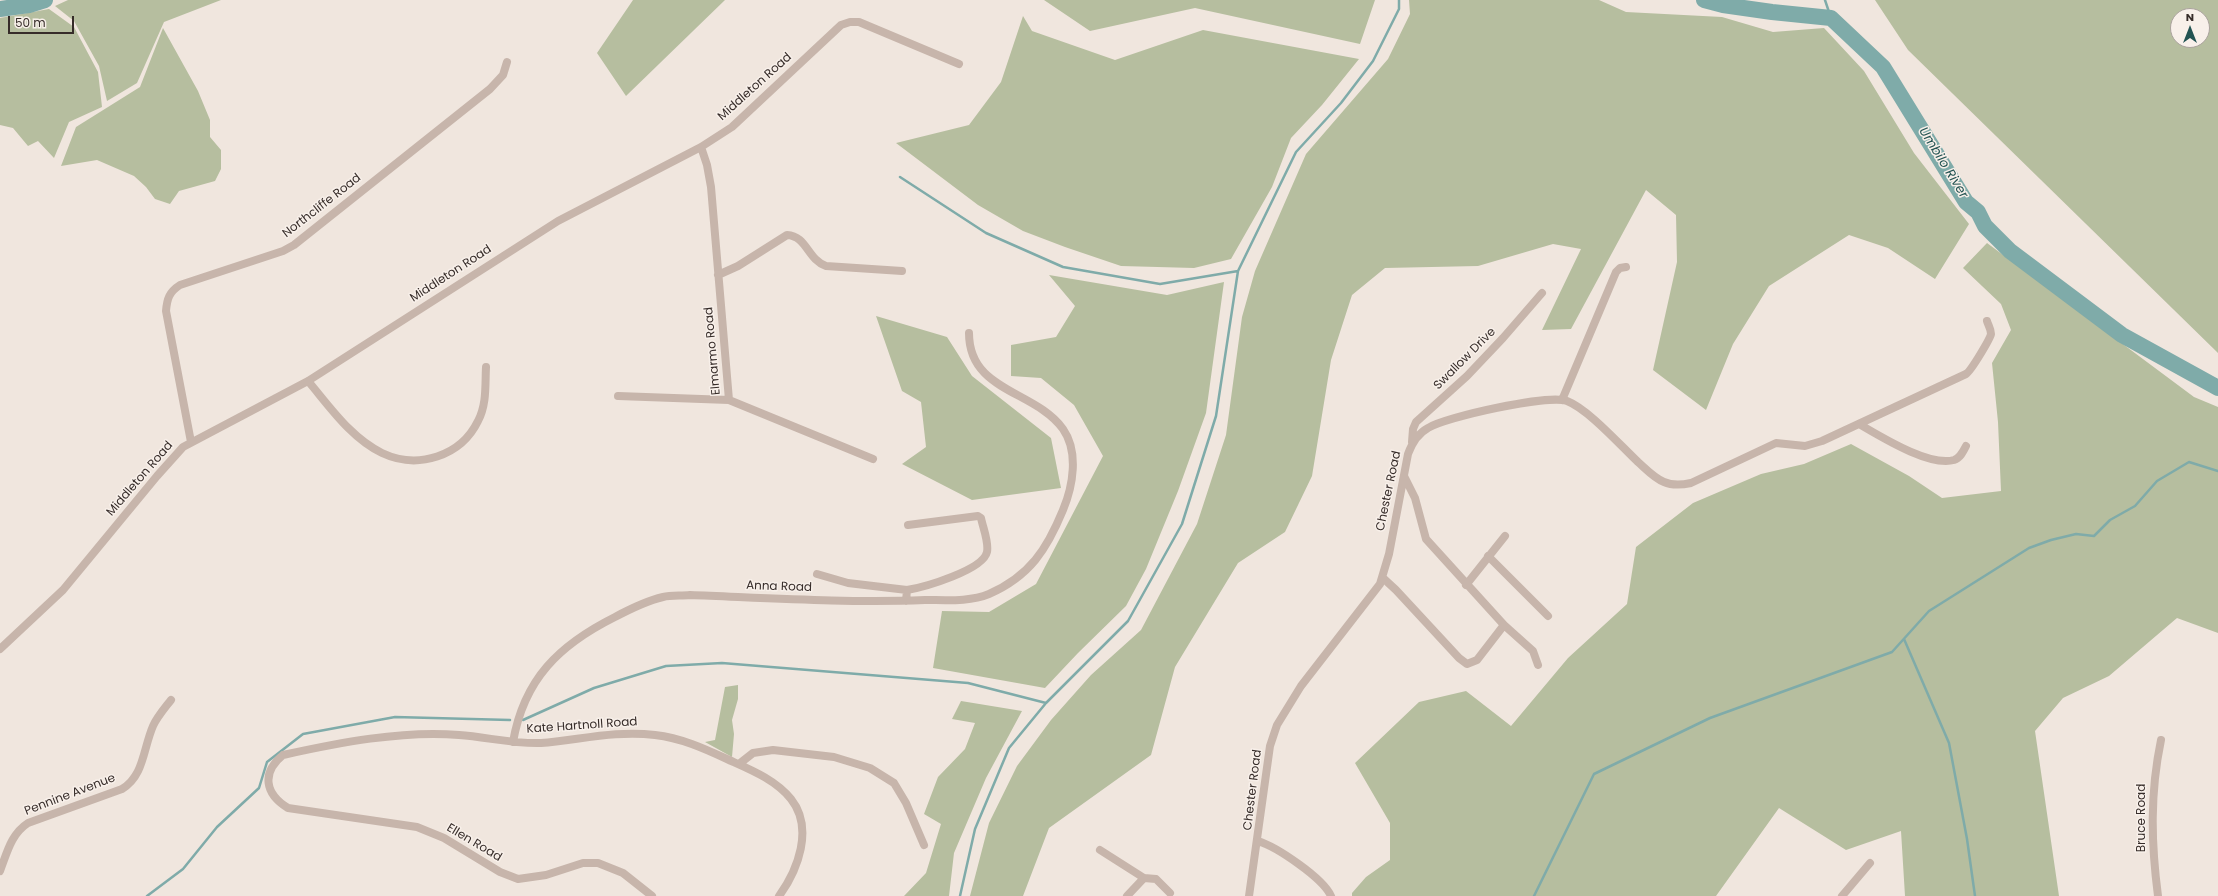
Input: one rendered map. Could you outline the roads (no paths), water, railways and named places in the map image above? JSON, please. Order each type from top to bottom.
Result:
[{"type":"street","name":"Middleton Road","points":[[0,649],[63,590],[175,454],[191,442],[308,382],[558,221],[701,147],[736,124],[836,28],[853,21],[959,64]]},
{"type":"street","name":"Northcliffe Road","points":[[191,442],[166,311],[166,301],[171,290],[180,285],[283,251],[294,245],[490,89],[503,75],[507,62]]},
{"type":"street","name":"Elmarmo Road","points":[[701,147],[707,165],[711,187],[729,400],[873,459]]},
{"type":"street","points":[[718,275],[738,266],[787,235],[800,239],[815,260],[826,266],[902,271]]},
{"type":"street","points":[[1562,400],[1616,272],[1620,268],[1626,267]]},
{"type":"street","name":"Swallow Drive","points":[[1412,442],[1413,429],[1416,422],[1467,376],[1503,338],[1542,293]]},
{"type":"street","points":[[1859,424],[1969,372],[1989,338],[1990,330],[1987,321]]},
{"type":"street","name":"Anna Road","points":[[513,742],[520,712],[528,696],[541,674],[558,654],[574,640],[594,627],[636,606],[663,597],[690,595],[881,602],[977,598],[991,593],[1016,579],[1038,559],[1046,548],[1067,501],[1071,489],[1073,465],[1070,445],[1063,430],[1046,412],[1002,387],[980,368],[971,352],[969,333]]},
{"type":"street","points":[[308,382],[351,431],[382,453],[404,460],[426,461],[444,455],[467,438],[479,420],[485,400],[486,367]]},
{"type":"street","points":[[618,396],[729,400]]},
{"type":"street","name":"Chester Road","points":[[1249,896],[1258,841],[1270,746],[1277,726],[1301,686],[1373,596],[1383,578],[1412,442],[1423,431],[1446,420],[1544,400],[1562,400],[1581,410],[1648,472],[1668,483],[1676,485],[1691,483],[1776,443],[1805,446],[1859,424]]},
{"type":"street","points":[[1859,424],[1911,453],[1935,459],[1954,460],[1962,454],[1966,446]]},
{"type":"street","points":[[1404,476],[1415,498],[1426,539],[1466,585],[1504,625],[1533,651],[1538,665]]},
{"type":"street","points":[[818,574],[848,583],[907,590],[974,567],[984,558],[987,549],[981,518],[978,516],[908,525]]},
{"type":"street","points":[[1466,585],[1505,536]]},
{"type":"street","points":[[1488,556],[1548,616]]},
{"type":"street","points":[[1383,578],[1396,590],[1458,658],[1467,664],[1477,660],[1504,625]]},
{"type":"street","points":[[906,601],[907,590]]},
{"type":"street","name":"Pennine Avenue","points":[[0,871],[14,835],[19,828],[28,823],[122,789],[132,783],[138,772],[153,726],[171,700]]},
{"type":"street","name":"Kate Hartnoll Road","points":[[275,800],[270,791],[269,777],[277,760],[283,755],[307,749],[403,736],[459,735],[513,742],[541,743],[608,734],[654,735],[686,741],[739,764],[780,788],[794,803],[801,834],[799,856],[789,883],[779,896]]},
{"type":"street","name":"Bruce Road","points":[[2158,896],[2152,845],[2152,796],[2161,740]]},
{"type":"street","points":[[739,764],[753,753],[773,750],[834,757],[870,768],[884,775],[894,783],[906,803],[924,845]]},
{"type":"street","name":"Ellen Road","points":[[275,800],[288,808],[298,810],[417,827],[444,838],[511,877],[531,878],[579,864],[598,863],[623,873],[652,896]]},
{"type":"street","points":[[1258,841],[1278,849],[1321,883],[1331,896]]},
{"type":"street","points":[[1100,850],[1144,878],[1156,880],[1170,893]]},
{"type":"street","points":[[1842,896],[1870,863]]},
{"type":"street","points":[[1127,896],[1144,878]]},
{"type":"waterway","name":"Umbilo River","points":[[0,9],[29,5],[45,0]]},
{"type":"waterway","points":[[960,896],[975,829],[1009,748],[1046,703],[1128,621],[1182,524],[1216,416],[1238,271],[1296,152],[1341,103],[1373,61],[1399,9],[1399,0]]},
{"type":"waterway","name":"Umbilo River","points":[[1704,0],[1723,5],[1772,12],[1831,18],[1883,67],[1966,202],[1978,212],[1985,226],[2010,251],[2122,335],[2218,388]]},
{"type":"waterway","points":[[1825,0],[1831,18]]},
{"type":"waterway","points":[[900,177],[986,233],[1063,267],[1160,284],[1238,271]]},
{"type":"waterway","points":[[1534,896],[1594,774],[1710,718],[1892,652],[1929,611],[2029,548],[2051,540],[2076,534],[2094,536],[2110,520],[2135,506],[2157,481],[2189,462],[2218,471]]},
{"type":"waterway","points":[[1904,639],[1949,743],[1967,839],[1975,896]]},
{"type":"waterway","points":[[523,720],[594,688],[666,666],[722,663],[968,683],[1046,703]]},
{"type":"waterway","points":[[147,896],[183,869],[217,827],[259,788],[267,762],[303,734],[395,717],[510,720]]}]
